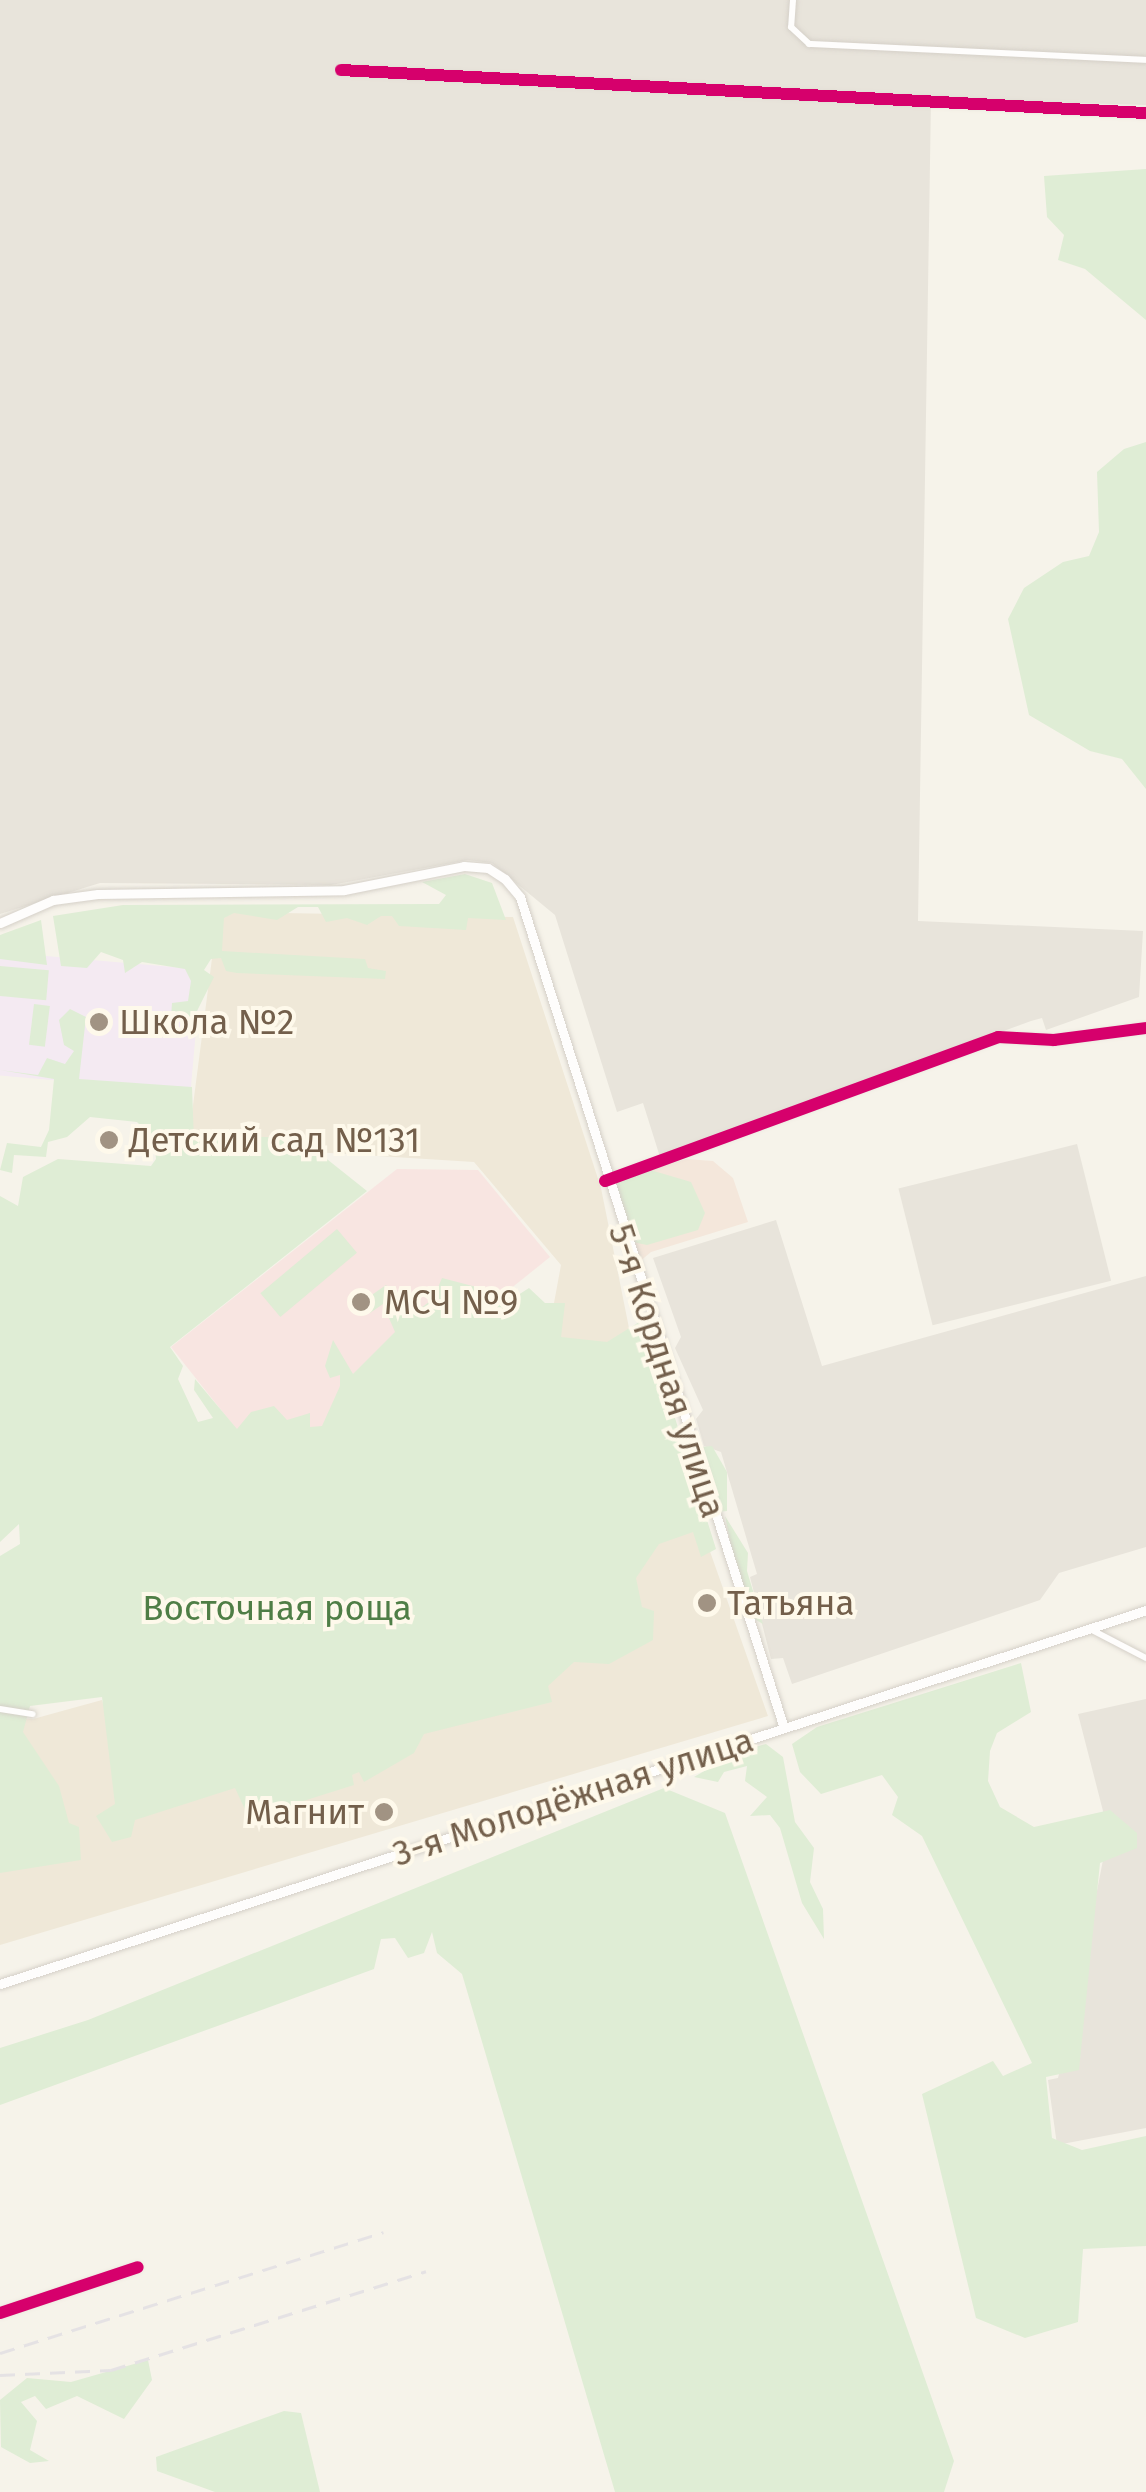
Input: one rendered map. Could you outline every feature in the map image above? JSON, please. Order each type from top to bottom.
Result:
[{"type":"main road","name":"5-я Кордная улица","points":[[0,923],[73,896],[329,891],[464,866],[488,868],[520,898],[605,1180],[784,1728]]},
{"type":"main road","name":"3-я Молодёжная улица","points":[[0,1984],[1146,1610]]},
{"type":"street","points":[[792,0],[791,27],[808,44],[1146,60]]},
{"type":"street","points":[[341,70],[1146,113]]},
{"type":"street","points":[[605,1180],[998,1036],[1054,1040],[1146,1028]]},
{"type":"street","points":[[1089,1628],[1146,1658]]},
{"type":"street","points":[[0,1709],[33,1714]]},
{"type":"street","points":[[0,2313],[138,2267]]},
{"type":"shaded area","points":[[0,0],[1146,0],[1146,105],[931,99],[918,921],[1143,931],[1139,997],[1046,1030],[1042,1018],[1031,1021],[660,1157],[643,1103],[617,1112],[555,915],[492,863],[468,860],[331,885],[100,883],[0,914]]},
{"type":"shaded area","points":[[218,912],[513,917],[601,1188],[632,1343],[547,1341],[561,1265],[474,1162],[188,1144]]},
{"type":"shaded area","name":"Школа №2","points":[[0,952],[201,970],[191,1092],[0,1075]]},
{"type":"shaded area","points":[[1077,1144],[1111,1281],[933,1325],[898,1189]]},
{"type":"shaded area","points":[[686,1159],[713,1161],[733,1178],[748,1222],[651,1252],[638,1263],[612,1181]]},
{"type":"shaded area","name":"МСЧ №9","points":[[397,1169],[478,1170],[550,1257],[275,1478],[171,1347]]},
{"type":"shaded area","points":[[776,1220],[822,1366],[1146,1276],[1146,1547],[1059,1573],[1040,1600],[792,1684],[783,1658],[771,1659],[750,1577],[757,1574],[721,1452],[704,1446],[696,1419],[703,1410],[675,1348],[681,1337],[653,1258]]},
{"type":"shaded area","points":[[700,1523],[768,1716],[0,1945],[0,1717],[33,1719],[102,1700],[134,1819],[624,1545]]},
{"type":"shaded area","points":[[1146,1699],[1146,2128],[1057,2145],[1048,2080],[1058,2078],[1103,1860],[1096,1859],[1103,1811],[1078,1714]]},
{"type":"green space","points":[[1146,169],[1146,320],[1085,269],[1058,260],[1064,235],[1047,217],[1044,176]]},
{"type":"green space","points":[[1146,442],[1146,789],[1122,759],[1090,751],[1029,715],[1008,619],[1024,588],[1063,562],[1089,556],[1099,532],[1097,472],[1124,449]]},
{"type":"green space","points":[[465,874],[492,883],[506,920],[468,918],[466,930],[399,926],[392,916],[381,916],[367,925],[347,918],[326,922],[318,907],[298,907],[277,920],[234,913],[224,918],[222,951],[365,959],[368,968],[386,971],[385,979],[237,973],[226,971],[221,958],[211,959],[204,970],[214,977],[193,1019],[171,1017],[172,1003],[188,1001],[191,981],[185,969],[142,962],[125,973],[123,960],[101,952],[87,968],[61,966],[53,916],[123,905],[439,904],[446,895],[422,882]]},
{"type":"green space","points":[[41,920],[47,965],[0,959],[0,935]]},
{"type":"green space","points":[[0,966],[49,970],[46,1000],[0,996]]},
{"type":"green space","points":[[34,1004],[50,1006],[45,1047],[29,1045]]},
{"type":"green space","name":"Восточная роща","points":[[70,1009],[86,1017],[79,1079],[192,1087],[194,1141],[206,1136],[317,1138],[318,1152],[367,1191],[170,1347],[183,1366],[178,1379],[198,1422],[213,1418],[194,1390],[195,1379],[237,1429],[251,1412],[274,1406],[287,1420],[310,1413],[310,1427],[322,1426],[340,1386],[340,1375],[330,1378],[325,1366],[333,1340],[353,1374],[395,1332],[383,1304],[370,1313],[366,1299],[386,1285],[404,1309],[413,1301],[421,1308],[433,1299],[442,1278],[515,1297],[529,1288],[545,1303],[565,1303],[561,1337],[607,1342],[644,1319],[716,1549],[701,1557],[693,1532],[659,1544],[636,1578],[642,1607],[654,1611],[653,1640],[609,1664],[574,1662],[548,1686],[552,1702],[424,1734],[414,1753],[364,1782],[359,1772],[352,1775],[354,1785],[249,1818],[235,1788],[135,1820],[131,1837],[112,1842],[96,1816],[115,1804],[102,1697],[30,1706],[23,1732],[59,1786],[69,1823],[79,1827],[81,1860],[0,1873],[0,1556],[20,1544],[19,1524],[0,1542],[0,1196],[18,1206],[23,1177],[58,1159],[151,1166],[156,1159],[154,1139],[137,1122],[90,1117],[67,1137],[48,1142],[46,1157],[14,1155],[12,1173],[0,1170],[7,1143],[41,1147],[49,1130],[54,1079],[0,1070],[38,1075],[47,1058],[65,1064],[74,1051],[64,1045],[59,1020]]},
{"type":"green space","points":[[647,1169],[691,1182],[705,1213],[698,1230],[647,1245],[627,1241],[611,1183]]},
{"type":"green space","points":[[337,1229],[357,1253],[280,1317],[260,1293]]},
{"type":"green space","points":[[712,1446],[727,1472],[727,1511],[718,1512],[702,1463],[701,1447]]},
{"type":"green space","points":[[725,1516],[748,1553],[747,1571],[763,1624],[749,1616]]},
{"type":"green space","points":[[1021,1663],[1031,1712],[997,1733],[990,1751],[988,1781],[1000,1807],[1034,1827],[1110,1810],[1137,1833],[1137,1848],[1100,1863],[1079,2070],[1046,2077],[1052,2138],[1082,2150],[1146,2136],[1146,2246],[1083,2249],[1078,2322],[1025,2338],[976,2318],[922,2094],[993,2061],[1003,2076],[1032,2063],[922,1836],[892,1815],[898,1797],[882,1775],[821,1794],[800,1772],[792,1744],[817,1727]]},
{"type":"green space","points":[[766,1744],[783,1757],[795,1822],[814,1848],[810,1882],[823,1909],[824,1939],[802,1903],[780,1828],[770,1815],[750,1816],[767,1797],[745,1781],[747,1766],[724,1772],[718,1782],[694,1777],[737,1752]]},
{"type":"green space","points":[[664,1788],[725,1813],[954,2461],[944,2492],[615,2492],[462,1974],[437,1953],[432,1932],[424,1953],[408,1958],[395,1938],[381,1939],[374,1969],[0,2105],[0,2048],[88,2020]]},
{"type":"green space","points":[[148,2360],[152,2380],[124,2419],[77,2396],[46,2409],[35,2396],[21,2402],[37,2421],[30,2450],[49,2461],[30,2463],[1,2447],[0,2400],[27,2378],[71,2382]]},
{"type":"green space","points":[[284,2411],[301,2413],[320,2492],[215,2492],[157,2471],[156,2457]]},
{"type":"railway","points":[[0,2353],[383,2232]]},
{"type":"railway","points":[[0,2375],[111,2370],[426,2271]]},
{"type":"cycle path","points":[[341,70],[1146,113]]},
{"type":"cycle path","points":[[605,1181],[998,1037],[1054,1040],[1146,1028]]},
{"type":"cycle path","points":[[0,2313],[138,2267]]},
{"type":"place","name":"Школа №2","points":[[99,1022]]},
{"type":"place","name":"Детский сад №131","points":[[109,1140]]},
{"type":"place","name":"МСЧ №9","points":[[361,1302]]},
{"type":"place","name":"Татьяна","points":[[707,1603]]},
{"type":"place","name":"Магнит","points":[[384,1812]]}]
